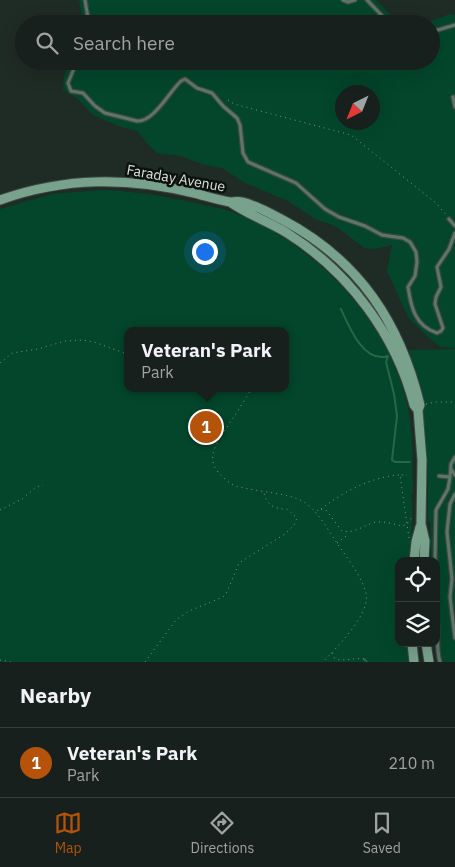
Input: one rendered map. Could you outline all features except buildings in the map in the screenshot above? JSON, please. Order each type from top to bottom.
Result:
[{"type":"main road","name":"Faraday Avenue","points":[[0,200],[17,194],[65,184],[114,181],[175,189],[230,202],[294,238],[318,257],[345,282],[384,331],[404,370],[414,405],[419,408],[422,460],[421,524],[425,541],[424,557]]},
{"type":"main road","name":"Faraday Avenue","points":[[414,557],[421,524]]},
{"type":"main road","points":[[412,647],[414,662]]},
{"type":"main road","points":[[427,647],[429,662]]},
{"type":"lane","points":[[85,0],[88,15]]},
{"type":"lane","points":[[343,0],[348,2],[355,0]]},
{"type":"lane","points":[[367,0],[381,15]]},
{"type":"lane","points":[[440,29],[455,25]]},
{"type":"lane","points":[[73,70],[68,83],[71,91],[83,93],[95,106],[105,113],[142,121],[150,117],[183,79],[186,79],[197,88],[212,93],[237,118],[240,125],[242,153],[248,162],[296,183],[327,210],[339,217],[365,226],[379,234],[409,241],[417,257],[415,275],[408,286],[415,316],[430,330],[437,333],[443,328],[435,304],[436,296],[441,287],[437,267],[449,249],[455,233]]},
{"type":"lane","points":[[454,97],[455,107]]},
{"type":"lane","points":[[449,219],[455,226]]},
{"type":"lane","points":[[435,557],[436,510],[448,489],[455,457]]},
{"type":"lane","points":[[451,469],[455,475]]},
{"type":"lane","points":[[438,476],[450,476]]},
{"type":"lane","points":[[455,494],[450,504],[447,529],[452,578],[450,599],[455,638]]},
{"type":"lane","points":[[438,647],[440,662]]},
{"type":"path","points":[[228,100],[234,104],[351,135],[436,203],[449,219]]},
{"type":"path","points":[[0,363],[12,353],[65,341],[82,340],[94,342],[124,353]]},
{"type":"path","points":[[249,392],[218,440],[213,451],[212,458],[219,473],[233,485],[302,501],[316,511],[358,576],[366,592],[364,609],[354,626],[323,662]]},
{"type":"path","points":[[419,408],[436,402],[455,402]]},
{"type":"path","points":[[400,475],[410,541]]},
{"type":"path","points":[[316,511],[336,498],[385,476],[407,475]]},
{"type":"path","points":[[0,510],[22,499],[36,487],[44,485]]},
{"type":"path","points":[[146,662],[176,620],[189,611],[213,603],[223,597],[239,563],[285,534],[294,525],[296,518],[287,509],[276,508],[270,505],[265,498],[264,492]]},
{"type":"path","points":[[321,509],[326,510],[342,532],[350,533]]},
{"type":"path","points":[[337,544],[350,533],[375,522],[402,526],[407,524],[413,516]]},
{"type":"path","points":[[402,526],[408,532]]},
{"type":"path","points":[[332,652],[335,658],[343,661],[364,659]]},
{"type":"path","points":[[0,660],[11,662]]},
{"type":"green space","points":[[79,0],[376,0],[391,15],[82,15]]},
{"type":"green space","points":[[450,14],[455,15],[455,348],[441,347],[408,317],[387,271],[392,245],[375,249],[364,248],[337,227],[315,219],[288,201],[245,183],[222,168],[204,165],[181,156],[156,153],[137,131],[121,127],[93,115],[78,99],[63,90],[66,70],[440,70],[440,18]]},
{"type":"green space","points":[[102,190],[126,191],[172,198],[235,213],[264,227],[292,244],[318,264],[342,287],[363,312],[382,340],[396,369],[406,399],[412,446],[413,493],[411,494],[409,557],[395,557],[395,647],[408,647],[410,662],[0,662],[0,209],[52,194]]},
{"type":"green space","points":[[455,349],[455,662],[437,662],[435,647],[440,647],[440,557],[431,557],[430,520],[428,522],[428,466],[409,350]]},
{"type":"waterway","points":[[341,309],[358,342],[372,355],[379,357],[388,356],[386,362],[397,416],[392,460],[395,462],[410,462]]},
{"type":"waterway","points":[[364,659],[367,662]]},
{"type":"place","name":"Veteran's Park","points":[[206,427]]}]
